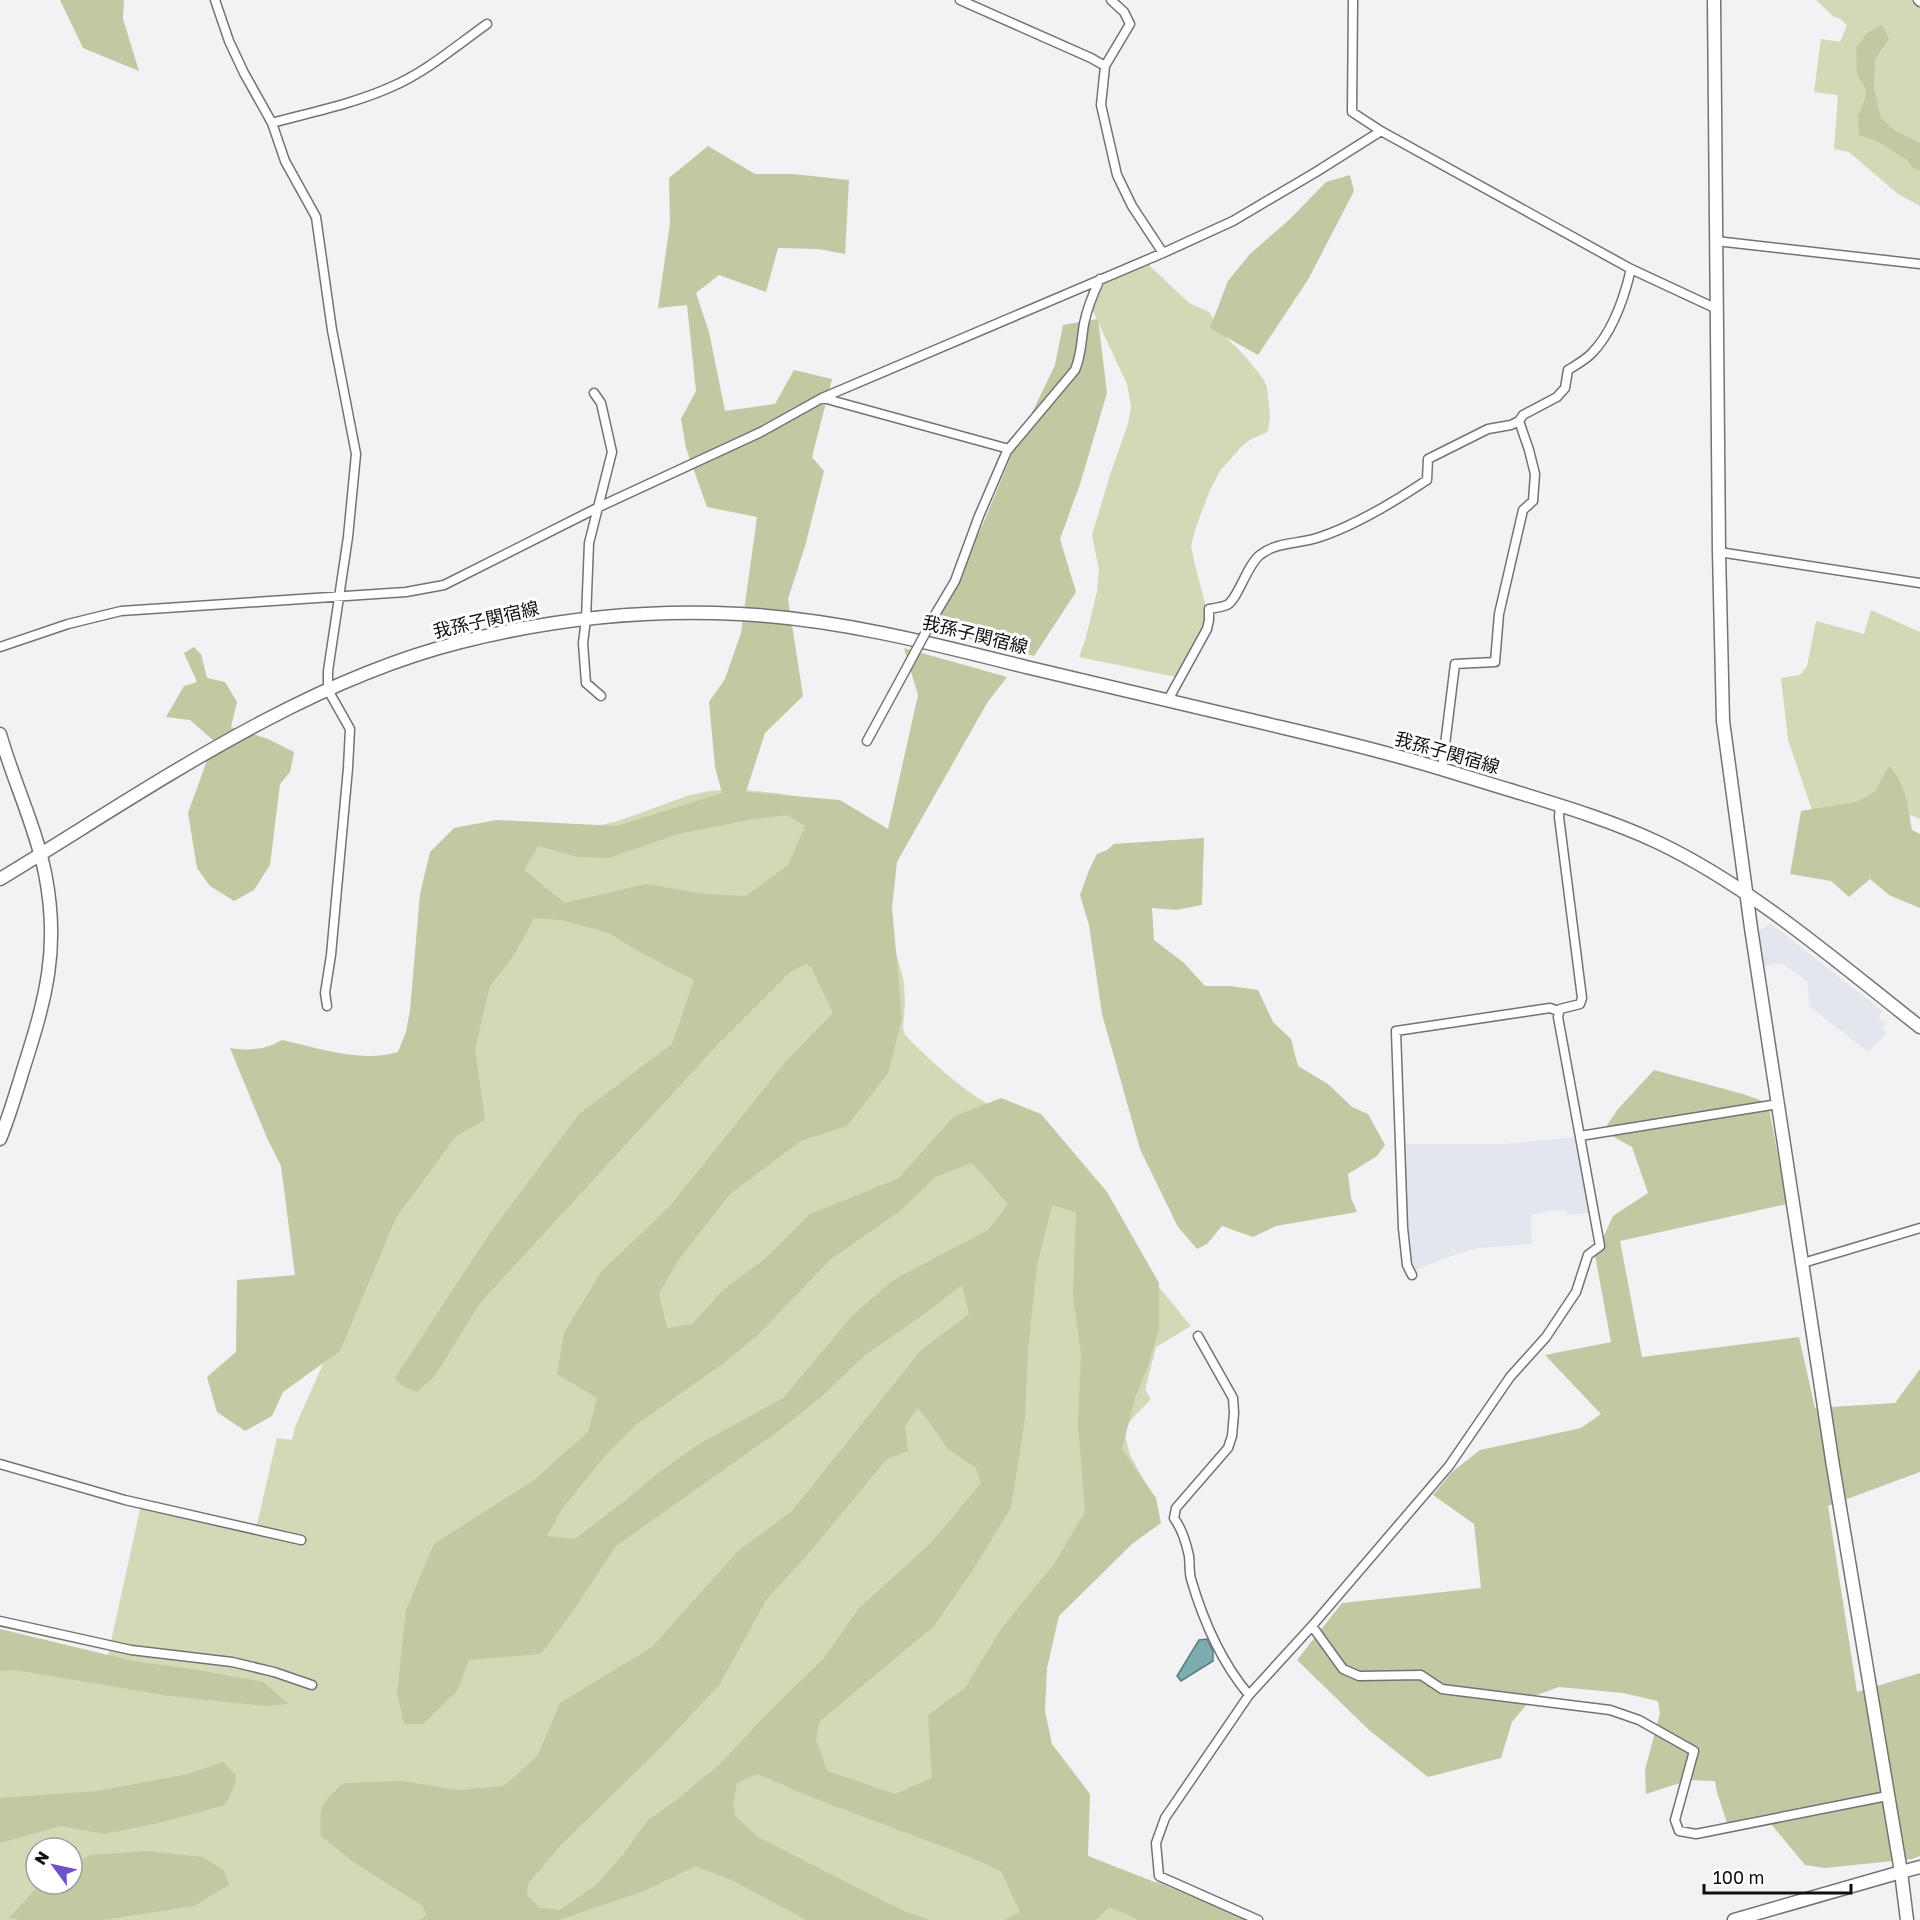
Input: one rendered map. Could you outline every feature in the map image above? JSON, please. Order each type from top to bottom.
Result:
[{"type":"street","points":[[215,0],[244,74],[272,123],[285,161],[316,217],[332,330],[356,454],[348,537],[328,671],[328,690],[350,729],[331,955],[325,993],[327,1006]]},
{"type":"street","points":[[960,0],[1091,58],[1104,66]]},
{"type":"street","points":[[1111,0],[1124,12],[1130,24],[1104,66],[1101,105],[1117,175],[1132,206],[1163,253]]},
{"type":"street","points":[[1353,0],[1352,112],[1381,131],[1630,269],[1717,309]]},
{"type":"street","points":[[1714,0],[1719,552],[1724,721],[1747,894],[1833,1466],[1901,1872],[1907,1920]]},
{"type":"street","points":[[272,123],[350,102],[392,87],[429,66],[487,24]]},
{"type":"street","points":[[0,646],[68,624],[121,612],[406,592],[444,585],[599,507],[761,432],[822,398],[1233,221],[1381,131]]},
{"type":"street","points":[[1716,241],[1920,264]]},
{"type":"street","points":[[1168,700],[1207,629],[1209,609],[1227,605],[1233,600],[1244,577],[1259,555],[1280,545],[1315,539],[1388,506],[1427,480],[1428,459],[1488,429],[1519,422],[1523,415],[1557,397],[1564,388],[1568,370],[1591,354],[1604,338],[1620,308],[1630,269]]},
{"type":"street","points":[[867,741],[936,613],[956,581],[979,516],[1009,449],[1075,370],[1081,355],[1089,304],[1100,279]]},
{"type":"street","points":[[594,393],[601,403],[612,452],[589,543],[583,643],[586,683],[601,696]]},
{"type":"street","points":[[822,398],[1009,449]]},
{"type":"street","points":[[1442,769],[1455,664],[1495,662],[1499,614],[1517,532],[1523,510],[1533,501],[1535,474],[1519,422]]},
{"type":"street","points":[[1719,552],[1920,583]]},
{"type":"street","name":"我孫子関宿線","points":[[0,879],[273,717],[328,690],[399,661],[457,643],[545,624],[626,615],[741,614],[827,623],[911,638],[1397,756],[1560,805],[1631,831],[1713,873],[1782,920],[1920,1027]]},
{"type":"street","points":[[0,734],[40,854],[52,922],[52,950],[39,1023],[0,1139]]},
{"type":"street","points":[[1412,1275],[1407,1265],[1403,1228],[1396,1031],[1550,1008],[1558,1011],[1580,1004],[1582,998],[1559,817],[1560,805]]},
{"type":"street","points":[[1258,1920],[1159,1876],[1156,1843],[1165,1818],[1249,1695],[1312,1626],[1449,1466],[1510,1377],[1546,1337],[1576,1292],[1588,1255],[1600,1246],[1558,1011]]},
{"type":"street","points":[[1580,1136],[1778,1104]]},
{"type":"street","points":[[1803,1263],[1920,1228]]},
{"type":"street","points":[[1198,1336],[1233,1398],[1232,1436],[1228,1449],[1176,1508],[1174,1518],[1182,1529],[1189,1556],[1190,1576],[1201,1609],[1227,1665],[1249,1695]]},
{"type":"street","points":[[0,1464],[125,1500],[301,1540]]},
{"type":"street","points":[[0,1621],[131,1650],[232,1662],[274,1672],[312,1685]]},
{"type":"street","points":[[1312,1626],[1343,1669],[1359,1676],[1421,1675],[1442,1689],[1610,1710],[1639,1720],[1694,1751],[1675,1821],[1679,1832],[1696,1834],[1887,1796]]},
{"type":"street","points":[[1734,1920],[1920,1867]]},
{"type":"shaded area","points":[[1770,923],[1883,1011],[1878,1018],[1885,1023],[1882,1028],[1887,1033],[1868,1052],[1809,1006],[1807,981],[1782,963],[1763,966],[1759,931]]},
{"type":"shaded area","points":[[1576,1137],[1589,1213],[1567,1215],[1566,1210],[1531,1215],[1532,1244],[1479,1248],[1415,1270],[1412,1267],[1402,1144],[1503,1144]]},
{"type":"green space","points":[[60,0],[124,0],[123,19],[139,71],[83,48]]},
{"type":"green space","points":[[1816,0],[1914,0],[1920,5],[1920,206],[1898,194],[1849,152],[1834,149],[1838,95],[1814,92],[1821,39],[1840,42],[1847,25],[1834,17]]},
{"type":"green space","points":[[1882,25],[1889,39],[1875,59],[1874,88],[1881,118],[1895,131],[1920,143],[1920,171],[1877,141],[1859,135],[1858,116],[1865,99],[1866,89],[1857,74],[1856,48],[1867,33]]},
{"type":"green space","points":[[708,146],[755,174],[793,174],[849,180],[845,254],[818,249],[778,248],[766,292],[719,275],[696,293],[709,332],[725,411],[775,404],[794,370],[832,379],[812,457],[824,471],[805,546],[788,599],[803,696],[765,733],[746,792],[840,800],[888,829],[918,695],[904,648],[1007,677],[987,703],[897,862],[892,907],[902,1019],[888,1073],[847,1126],[801,1141],[730,1194],[679,1259],[659,1294],[667,1328],[692,1324],[723,1290],[766,1258],[810,1214],[899,1178],[953,1117],[1001,1098],[1041,1114],[1107,1192],[1159,1283],[1159,1329],[1136,1395],[1122,1449],[1156,1498],[1161,1523],[1132,1544],[1059,1616],[1047,1668],[1045,1711],[1052,1744],[1090,1794],[1088,1856],[1245,1920],[1139,1920],[1109,1907],[1096,1920],[1004,1920],[1020,1912],[1001,1871],[757,1774],[737,1783],[733,1803],[735,1816],[758,1837],[885,1902],[930,1920],[807,1920],[733,1881],[696,1866],[644,1891],[559,1920],[420,1920],[426,1915],[423,1906],[352,1861],[321,1836],[320,1817],[323,1806],[343,1783],[403,1781],[459,1790],[504,1786],[538,1755],[560,1703],[652,1647],[738,1551],[792,1511],[921,1350],[969,1314],[962,1285],[865,1355],[820,1398],[780,1430],[616,1546],[571,1614],[541,1654],[469,1660],[457,1691],[423,1724],[404,1724],[397,1693],[406,1610],[434,1544],[534,1480],[588,1432],[597,1398],[557,1374],[564,1333],[601,1272],[670,1206],[787,1060],[833,1013],[811,967],[806,964],[790,972],[720,1042],[481,1302],[434,1377],[417,1392],[404,1387],[395,1378],[490,1233],[579,1114],[672,1044],[694,980],[609,933],[561,920],[534,918],[513,957],[490,986],[475,1049],[485,1120],[456,1136],[396,1218],[340,1351],[283,1392],[272,1416],[245,1431],[217,1412],[207,1377],[236,1352],[237,1280],[295,1275],[281,1166],[230,1048],[257,1049],[282,1040],[355,1055],[384,1055],[398,1052],[406,1032],[410,1010],[420,894],[430,852],[454,828],[496,820],[617,826],[722,793],[715,767],[709,702],[725,679],[741,633],[757,517],[707,507],[686,448],[681,419],[696,391],[687,305],[658,308],[670,223],[669,178]],"holes":[[[787,815],[805,826],[788,865],[746,896],[706,894],[646,884],[565,903],[524,870],[538,846],[577,857],[609,858],[678,834]],[[972,1163],[1008,1204],[988,1230],[893,1280],[853,1315],[783,1398],[699,1444],[575,1539],[547,1536],[562,1509],[603,1458],[637,1424],[724,1363],[759,1334],[830,1260],[901,1210],[935,1177]],[[1052,1205],[1076,1212],[1073,1297],[1081,1353],[1078,1425],[1085,1512],[1054,1564],[1001,1629],[965,1688],[928,1715],[932,1778],[895,1794],[827,1771],[816,1739],[820,1721],[934,1626],[973,1570],[1011,1508],[1025,1418],[1028,1350],[1037,1265]],[[918,1408],[948,1449],[976,1468],[981,1483],[931,1543],[859,1608],[824,1658],[720,1764],[648,1820],[622,1856],[596,1885],[560,1910],[540,1908],[527,1895],[528,1884],[560,1846],[662,1746],[720,1684],[766,1600],[809,1553],[886,1460],[908,1451],[905,1426]]]},
{"type":"green space","points":[[1350,175],[1354,191],[1309,278],[1258,355],[1210,328],[1228,281],[1250,254],[1289,220],[1326,182]]},
{"type":"green space","points":[[1148,264],[1189,303],[1209,312],[1224,335],[1245,356],[1267,387],[1270,417],[1266,433],[1251,439],[1242,446],[1220,471],[1196,527],[1191,546],[1205,603],[1206,621],[1189,658],[1176,677],[1079,657],[1097,591],[1099,570],[1092,535],[1128,424],[1131,406],[1127,384],[1091,307],[1103,282]]},
{"type":"green space","points":[[1098,319],[1107,393],[1080,484],[1060,539],[1076,592],[1034,656],[931,629],[983,524],[1012,454],[1055,365],[1063,325]]},
{"type":"green space","points":[[1871,610],[1920,632],[1920,819],[1895,809],[1812,810],[1788,740],[1781,678],[1800,675],[1807,666],[1816,621],[1864,634]]},
{"type":"green space","points":[[194,647],[201,654],[207,678],[225,682],[237,702],[231,727],[268,739],[294,752],[290,772],[280,784],[270,865],[254,890],[234,901],[210,886],[197,868],[188,813],[214,741],[190,720],[166,717],[184,686],[197,682],[184,653]]},
{"type":"green space","points":[[1889,766],[1903,788],[1912,830],[1920,834],[1920,908],[1889,895],[1870,879],[1849,897],[1831,881],[1790,874],[1801,811],[1856,802],[1875,792]]},
{"type":"green space","points":[[734,789],[811,799],[892,938],[904,982],[903,1028],[905,1035],[958,1083],[991,1105],[1130,1252],[1191,1326],[1156,1347],[1145,1390],[1151,1399],[1131,1420],[1124,1432],[1130,1455],[1146,1484],[1059,1572],[1021,1827],[1145,1882],[1162,1882],[1252,1920],[0,1920],[0,1630],[106,1664],[141,1505],[255,1533],[277,1438],[292,1440],[295,1427],[343,1319],[511,849],[621,820],[687,796]]},
{"type":"green space","points":[[1204,838],[1202,905],[1176,910],[1152,908],[1154,940],[1184,963],[1205,986],[1230,986],[1258,990],[1273,1022],[1291,1039],[1298,1066],[1328,1084],[1352,1107],[1368,1114],[1385,1145],[1377,1156],[1348,1174],[1351,1198],[1357,1212],[1276,1226],[1253,1237],[1222,1226],[1207,1244],[1197,1249],[1178,1227],[1140,1149],[1102,1014],[1089,925],[1080,895],[1097,854],[1114,844]]},
{"type":"green space","points":[[1654,1070],[1768,1103],[1787,1204],[1620,1241],[1642,1357],[1799,1337],[1815,1408],[1895,1403],[1920,1369],[1920,1472],[1828,1506],[1857,1692],[1920,1673],[1920,1856],[1912,1859],[1825,1868],[1805,1865],[1767,1819],[1728,1826],[1715,1781],[1689,1780],[1646,1794],[1645,1770],[1660,1713],[1658,1701],[1623,1693],[1559,1687],[1534,1696],[1512,1722],[1501,1758],[1428,1777],[1369,1730],[1297,1660],[1342,1603],[1481,1588],[1474,1524],[1433,1495],[1452,1472],[1480,1450],[1581,1428],[1601,1414],[1545,1355],[1611,1342],[1595,1255],[1613,1216],[1648,1193],[1632,1147],[1603,1131],[1618,1109]]},
{"type":"green space","points":[[0,1629],[133,1661],[263,1682],[289,1704],[266,1706],[169,1696],[15,1670],[0,1671]]},
{"type":"green space","points":[[223,1762],[236,1775],[235,1785],[225,1805],[159,1823],[104,1834],[61,1826],[0,1843],[0,1798],[97,1791],[188,1774]]},
{"type":"green space","points":[[147,1851],[202,1857],[224,1870],[229,1885],[194,1906],[102,1920],[9,1918],[29,1896],[84,1896],[84,1858],[90,1855]]},
{"type":"water","points":[[1207,1639],[1213,1651],[1213,1661],[1181,1681],[1177,1676],[1199,1640]]}]
